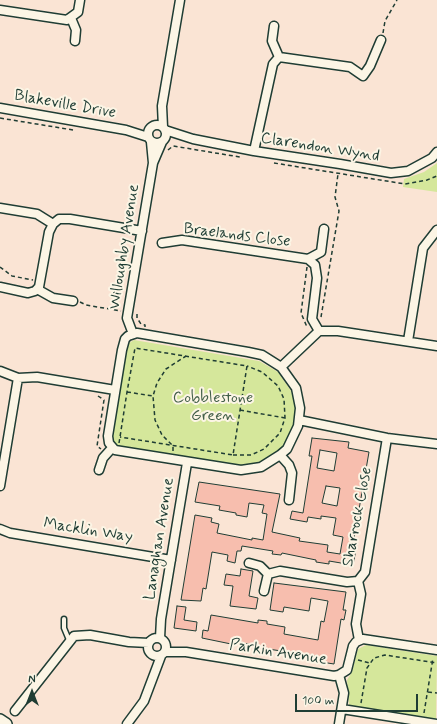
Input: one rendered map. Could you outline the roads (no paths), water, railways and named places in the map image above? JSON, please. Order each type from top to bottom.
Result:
[{"type":"street","points":[[0,10],[67,20],[78,12],[80,0]]},
{"type":"street","points":[[150,134],[162,106],[180,0]]},
{"type":"street","points":[[70,18],[76,30],[75,41]]},
{"type":"street","points":[[274,26],[272,41],[279,57]]},
{"type":"street","points":[[279,57],[350,68],[363,76],[370,66],[381,40]]},
{"type":"street","points":[[254,151],[273,64],[279,57]]},
{"type":"street","name":"Willoughby Avenue","points":[[153,163],[164,140],[162,106]]},
{"type":"street","name":"Blakeville Drive","points":[[0,108],[150,134]]},
{"type":"street","name":"Clarendon Wynd","points":[[193,139],[164,140],[157,144],[150,134],[158,125],[193,139],[391,174],[408,171],[432,158],[437,152]]},
{"type":"street","name":"Willoughby Avenue","points":[[133,334],[127,318],[153,163],[150,134]]},
{"type":"street","points":[[0,208],[37,214],[53,224]]},
{"type":"street","points":[[0,287],[28,293],[37,290],[41,282],[49,232],[53,224],[59,219],[70,219],[142,231]]},
{"type":"street","name":"Braelands Close","points":[[308,261],[321,252],[324,229]]},
{"type":"street","points":[[408,341],[423,248],[437,230]]},
{"type":"street","name":"Braelands Close","points":[[162,243],[182,240],[308,261],[315,265],[317,278],[312,319],[319,331]]},
{"type":"street","points":[[37,290],[53,298],[73,301]]},
{"type":"street","points":[[281,367],[319,331],[338,331],[437,346]]},
{"type":"street","points":[[133,334],[143,334],[262,355],[281,367],[296,388],[300,408],[299,420],[292,440],[280,455],[261,467],[241,470],[187,463],[118,451],[112,448],[108,436],[123,344],[128,336],[133,334]]},
{"type":"street","points":[[0,371],[18,378],[37,377],[115,390]]},
{"type":"street","points":[[0,486],[18,378]]},
{"type":"street","points":[[299,420],[387,438],[437,444]]},
{"type":"street","name":"Sharrock Close","points":[[268,574],[280,571],[347,582],[358,581],[365,572],[387,438]]},
{"type":"street","points":[[99,470],[103,458],[112,448]]},
{"type":"street","points":[[280,455],[289,466],[292,473],[289,500]]},
{"type":"street","name":"Lanaghan Avenue","points":[[127,724],[144,701],[152,676],[187,463]]},
{"type":"street","name":"Macklin Way","points":[[0,530],[171,560]]},
{"type":"street","points":[[249,563],[260,566],[268,574],[264,591]]},
{"type":"street","points":[[358,581],[361,594],[356,624],[359,640],[367,638],[435,650]]},
{"type":"street","points":[[14,711],[69,640],[74,636],[81,635],[157,647]]},
{"type":"street","name":"Parkin Avenue","points":[[157,647],[328,675],[339,675],[347,670],[353,646],[359,640]]},
{"type":"street","points":[[339,675],[344,693],[339,724]]},
{"type":"street","points":[[342,709],[437,724]]},
{"type":"street","points":[[0,720],[6,724]]},
{"type":"lane","points":[[64,619],[64,628],[69,640]]},
{"type":"park label","name":"Cobblestone Green","points":[[213,408]]}]
